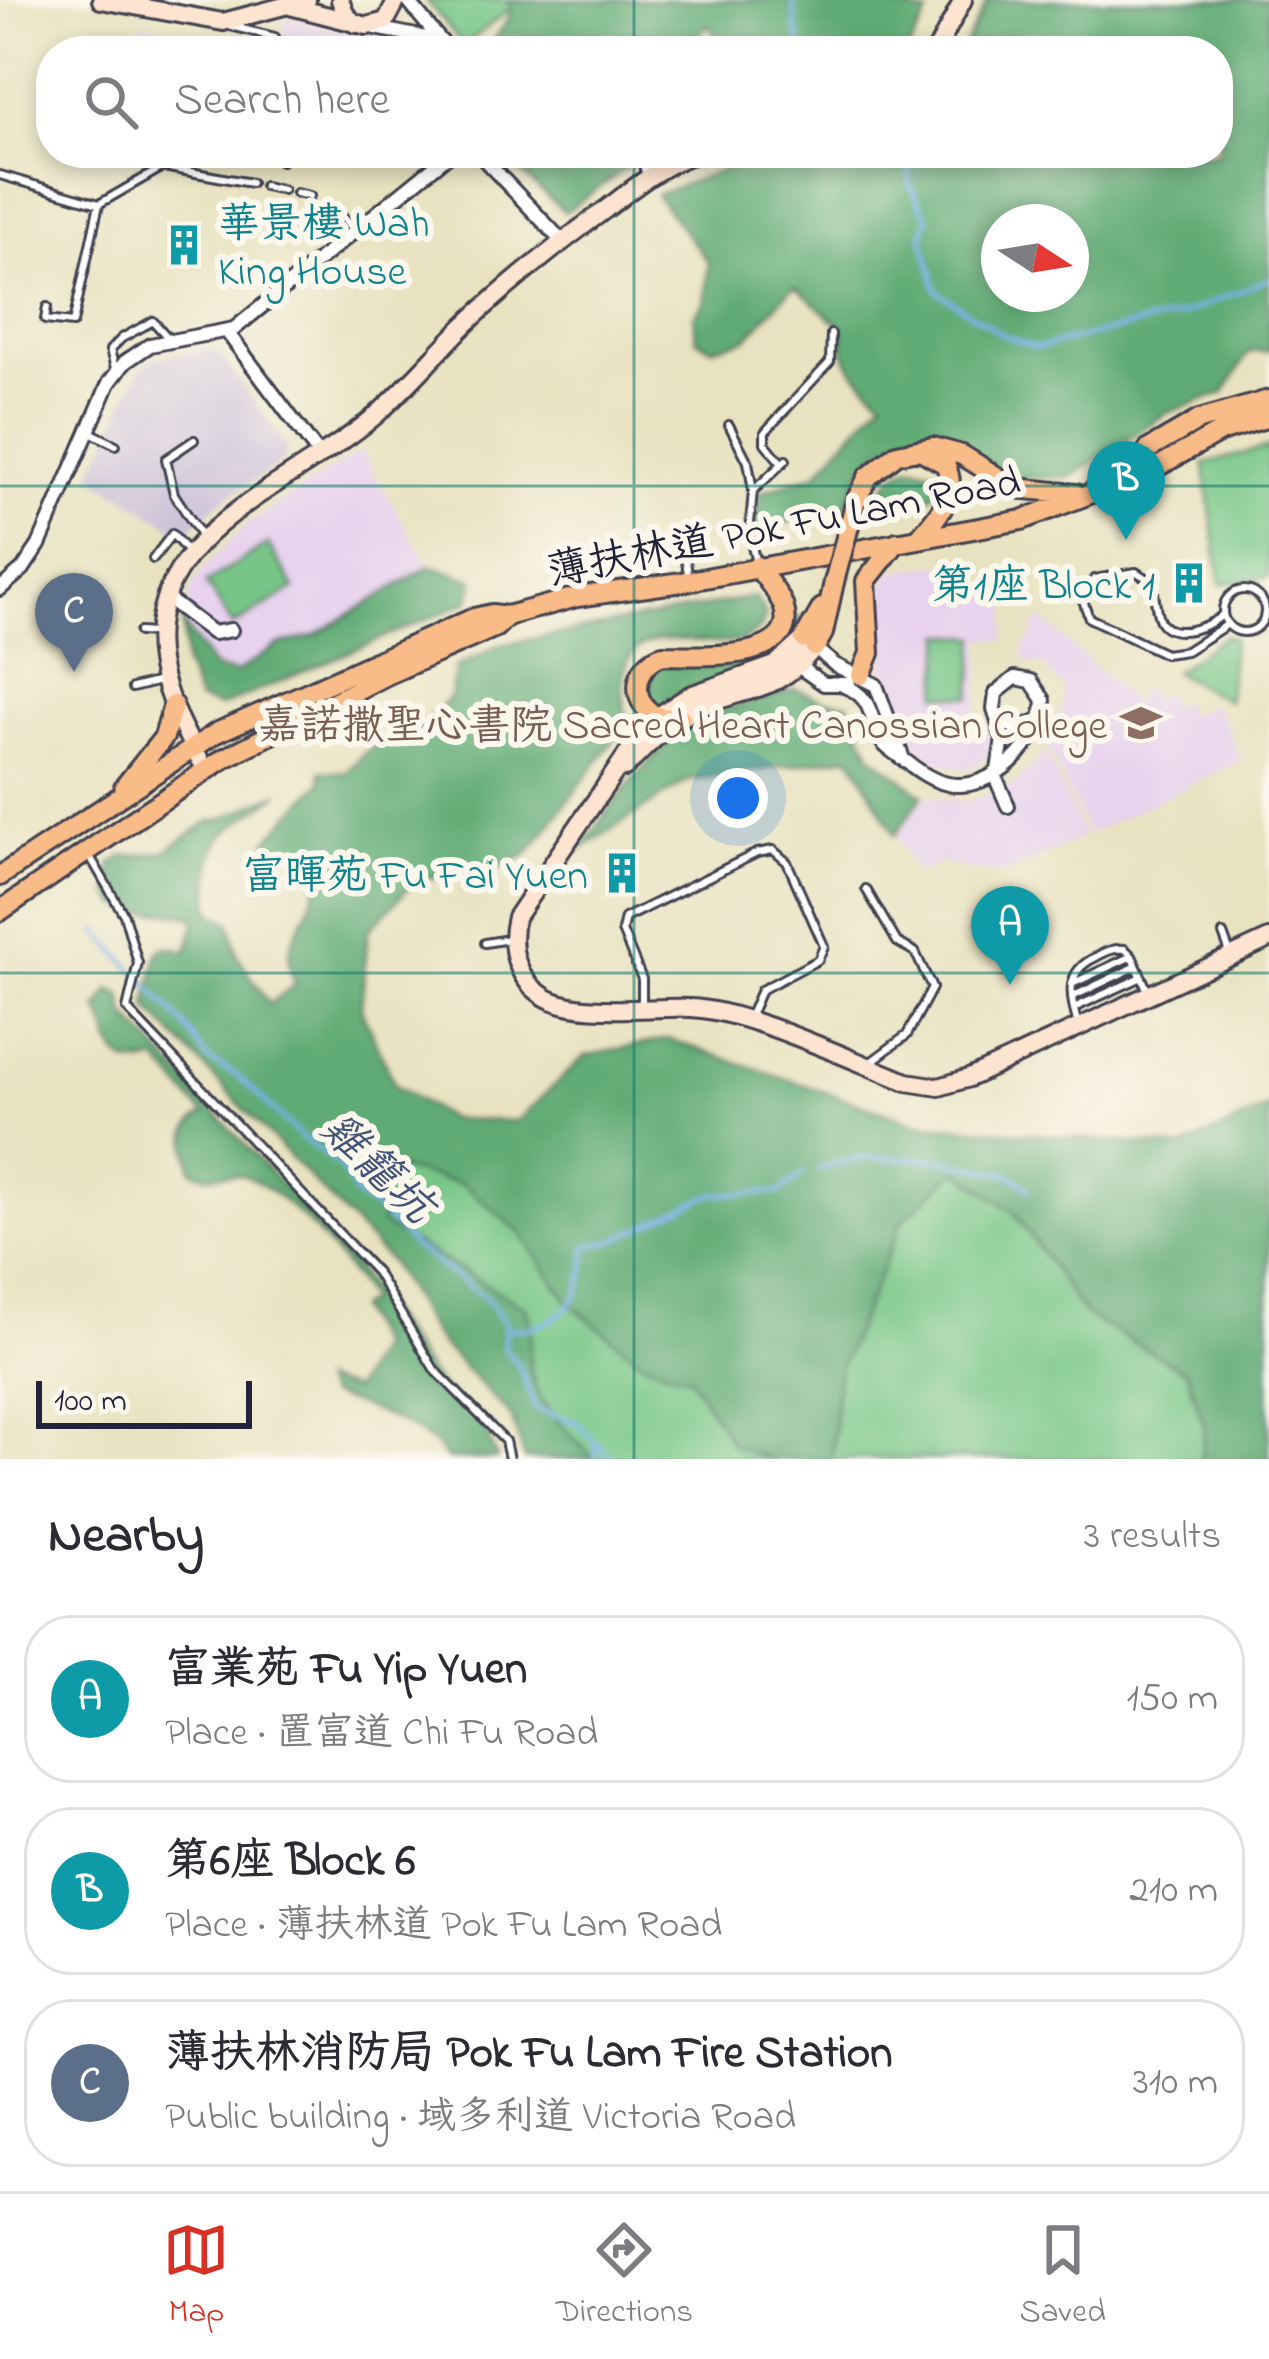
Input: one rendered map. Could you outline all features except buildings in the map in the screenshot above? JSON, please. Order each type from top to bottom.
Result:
[{"type":"main road","name":"薄扶林道 Pok Fu Lam Road","points":[[1136,468],[1149,449],[1198,420],[1269,400]]},
{"type":"main road","name":"薄扶林道 Pok Fu Lam Road","points":[[0,877],[118,795],[234,724],[474,618],[507,616],[577,597],[1022,520],[1087,495],[1136,468],[1157,467],[1220,432],[1269,417]]},
{"type":"main road","points":[[809,643],[823,633],[856,500],[868,477],[888,458],[933,447],[953,452],[1015,488],[1087,495]]},
{"type":"main road","points":[[911,449],[940,459],[951,480],[946,504],[919,538]]},
{"type":"main road","points":[[853,680],[870,653],[866,581],[897,542]]},
{"type":"main road","points":[[681,718],[656,716],[645,706],[638,690],[640,674],[651,658],[663,655],[739,655],[766,643],[782,626],[784,607],[757,566]]},
{"type":"main road","name":"薄扶林道 Pok Fu Lam Road","points":[[0,911],[206,770],[386,675],[496,627],[507,616]]},
{"type":"main road","points":[[118,795],[164,737],[172,705]]},
{"type":"street","points":[[100,0],[215,22],[307,0]]},
{"type":"street","points":[[340,0],[346,15],[362,25],[386,21],[397,0]]},
{"type":"street","points":[[407,0],[437,36]]},
{"type":"street","points":[[944,36],[963,0]]},
{"type":"street","points":[[284,4],[405,36]]},
{"type":"street","points":[[0,589],[23,569],[39,544],[116,372],[138,352],[170,340],[227,332],[433,168]]},
{"type":"street","points":[[492,168],[562,241]]},
{"type":"street","points":[[647,168],[649,176]]},
{"type":"street","points":[[206,770],[172,705],[158,634],[165,597],[189,554],[375,416],[469,322],[562,241],[666,168]]},
{"type":"street","points":[[227,332],[320,456]]},
{"type":"street","points":[[165,597],[213,633],[231,630]]},
{"type":"street","points":[[596,800],[646,746],[681,718],[711,703],[763,689],[809,643],[853,680],[880,693],[902,756],[931,778],[955,786],[981,783],[996,772],[1028,742],[1044,700],[1037,686],[1015,679],[996,693],[994,709],[1001,722],[996,772],[1009,806]]},
{"type":"street","points":[[792,662],[812,679],[853,680]]},
{"type":"street","points":[[792,662],[690,694],[638,734],[516,917],[515,959],[524,978],[548,998],[577,1007],[711,1010],[919,1085],[948,1085],[1079,1027],[1146,985],[1269,939]]},
{"type":"street","points":[[1001,722],[1019,729],[1041,716]]},
{"type":"lane","points":[[215,22],[271,36]]},
{"type":"lane","points":[[0,175],[99,204],[161,168]]},
{"type":"lane","points":[[168,168],[250,183]]},
{"type":"lane","points":[[264,186],[279,189],[278,174]]},
{"type":"lane","points":[[296,193],[310,196]]},
{"type":"lane","points":[[47,307],[45,320],[73,323],[99,204]]},
{"type":"lane","points":[[333,206],[355,231]]},
{"type":"lane","points":[[116,372],[110,350],[133,330],[153,320],[170,340]]},
{"type":"lane","points":[[753,491],[784,462],[765,443],[765,432],[830,362],[831,334]]},
{"type":"lane","points":[[729,425],[748,462],[753,491],[748,529],[757,566]]},
{"type":"lane","points":[[88,431],[116,445]]},
{"type":"lane","points":[[194,440],[166,459],[174,494],[204,540]]},
{"type":"lane","points":[[681,530],[689,581]]},
{"type":"lane","points":[[152,559],[172,534],[189,554]]},
{"type":"lane","points":[[1228,624],[1186,651],[1165,655],[1089,618],[1082,597],[1095,579],[1136,572],[1152,581],[1160,620],[1175,630],[1204,627],[1223,614],[1230,594],[1244,589],[1269,592]]},
{"type":"lane","points":[[1223,614],[1239,632],[1259,626],[1265,613],[1258,594]]},
{"type":"lane","points":[[139,632],[158,634]]},
{"type":"lane","points":[[132,688],[164,680]]},
{"type":"lane","points":[[99,809],[113,833]]},
{"type":"lane","points":[[642,1007],[642,979],[622,931],[625,918],[773,850],[787,862],[824,946],[818,960],[764,986],[748,1021]]},
{"type":"lane","points":[[79,857],[124,915],[138,962],[127,1009],[376,1272],[434,1369],[506,1442],[509,1459]]},
{"type":"lane","points":[[865,1066],[907,1035],[932,988],[915,952],[896,942],[866,889]]},
{"type":"lane","points":[[1223,934],[1231,956]]},
{"type":"lane","points":[[485,943],[512,939]]},
{"type":"lane","points":[[1075,1008],[1146,985],[1132,956],[1120,948],[1078,966],[1072,984],[1075,1008],[1079,1027]]},
{"type":"lane","points":[[1072,984],[1132,956]]},
{"type":"lane","points":[[1074,996],[1137,966]]},
{"type":"shaded area","points":[[286,17],[374,36],[282,36]]},
{"type":"shaded area","points":[[141,24],[198,36],[138,36]]},
{"type":"shaded area","points":[[211,350],[220,354],[287,452],[282,463],[217,504],[184,534],[91,476],[140,370],[165,356]]},
{"type":"shaded area","points":[[360,451],[430,566],[314,636],[279,645],[236,673],[215,669],[183,624],[201,571],[248,524]]},
{"type":"shaded area","points":[[966,561],[965,582],[1010,585],[1005,639],[983,639],[977,716],[992,746],[985,760],[967,769],[932,760],[916,745],[899,694],[884,667],[881,591],[892,571]]},
{"type":"shaded area","name":"嘉諾撒聖心書院 Sacred Heart Canossian College","points":[[1043,620],[1135,704],[1138,691],[1147,690],[1154,698],[1166,694],[1171,707],[1183,703],[1189,716],[1215,704],[1241,760],[1088,834],[1048,747],[1062,709],[1063,688],[1045,666],[1024,661],[1024,644],[1033,637],[1034,625]]},
{"type":"shaded area","points":[[1045,752],[1084,836],[1002,875],[940,863],[916,873],[897,837],[926,796],[965,802],[1002,791],[1016,784]]},
{"type":"green space","points":[[426,0],[521,0],[476,36],[456,36]]},
{"type":"green space","points":[[509,0],[860,0],[928,14],[916,36],[715,36],[709,25],[696,36],[497,36],[510,15]]},
{"type":"green space","points":[[988,0],[1269,0],[1269,351],[1249,352],[1224,393],[1167,413],[1071,477],[1012,479],[958,443],[930,435],[902,439],[879,451],[861,470],[843,513],[753,528],[761,492],[816,474],[883,399],[848,360],[843,328],[797,288],[746,339],[711,348],[696,339],[694,316],[705,302],[709,263],[656,195],[727,168],[1233,168],[1233,36],[970,36]]},
{"type":"green space","points":[[516,168],[626,168],[565,212]]},
{"type":"green space","points":[[1269,447],[1269,577],[1221,584],[1204,464]]},
{"type":"green space","points":[[912,466],[932,470],[938,488],[933,495],[910,506],[875,509],[888,482]]},
{"type":"green space","points":[[268,544],[295,588],[233,626],[206,583]]},
{"type":"green space","points":[[430,566],[474,580],[470,601],[220,707],[198,700],[185,666],[183,624],[215,669],[236,673],[279,645],[314,636]]},
{"type":"green space","points":[[755,597],[766,615],[755,633],[739,641],[654,641],[637,649],[624,673],[626,724],[527,855],[487,871],[417,879],[368,931],[361,1009],[395,1085],[449,1119],[517,1121],[585,1056],[668,1039],[916,1123],[1182,1148],[1269,1107],[1269,1459],[1201,1459],[1205,1428],[1187,1372],[1085,1315],[1013,1211],[957,1170],[902,1221],[838,1372],[832,1459],[771,1459],[733,1446],[690,1377],[642,1362],[570,1304],[519,1231],[463,1184],[402,1169],[373,1186],[383,1225],[526,1308],[530,1365],[538,1392],[594,1459],[525,1459],[511,1416],[436,1339],[390,1262],[147,1007],[158,952],[166,947],[187,951],[196,919],[138,912],[116,904],[110,893],[111,865],[122,857],[164,852],[208,822],[280,792],[222,838],[211,865],[209,898],[213,914],[230,921],[237,955],[269,1004],[296,984],[291,946],[314,896],[322,851],[266,847],[267,841],[321,782],[321,771],[346,773],[369,749],[420,728],[450,697],[456,667],[501,645]]},
{"type":"green space","points":[[798,616],[809,619],[772,661],[688,690],[657,710],[650,686],[661,665],[721,666],[758,658],[774,649]]},
{"type":"green space","points":[[944,634],[977,637],[971,697],[938,694]]},
{"type":"green space","points":[[1225,635],[1233,639],[1228,701],[1174,672]]},
{"type":"green space","points":[[795,689],[848,703],[872,756],[923,795],[895,835],[851,756],[687,781],[578,851],[639,773],[676,737],[715,713]]},
{"type":"green space","points":[[110,989],[122,995],[126,1015],[348,1257],[434,1379],[483,1426],[497,1459],[446,1459],[410,1427],[328,1395],[321,1381],[353,1390],[378,1347],[357,1309],[369,1300],[331,1248],[264,1186],[247,1177],[192,1170],[189,1131],[205,1115],[157,1060],[129,1063],[115,1051],[98,1009]]},
{"type":"green space","points":[[403,1169],[462,1184],[519,1230],[570,1304],[642,1362],[690,1377],[733,1446],[771,1459],[594,1459],[538,1392],[530,1365],[526,1308],[383,1225],[373,1186]]},
{"type":"green space","points":[[956,1170],[1013,1211],[1085,1315],[1187,1372],[1205,1428],[1201,1459],[832,1459],[838,1372],[902,1221]]},
{"type":"waterway","points":[[793,0],[799,36]]},
{"type":"waterway","points":[[910,168],[909,183],[928,218],[922,236],[937,291],[1000,333],[1036,348],[1184,314],[1269,279]]},
{"type":"waterway","name":"雞籠坑","points":[[97,931],[184,1024],[207,1059],[237,1075],[341,1168],[357,1197],[382,1213],[413,1246],[487,1299],[505,1322],[504,1349],[518,1364],[536,1409],[577,1423],[612,1459]]},
{"type":"waterway","points":[[818,1169],[860,1158],[937,1159],[1013,1176],[1029,1189]]},
{"type":"waterway","points":[[506,1329],[545,1323],[566,1309],[580,1288],[587,1246],[615,1240],[713,1194],[779,1193],[804,1173]]},
{"type":"waterway","points":[[596,1446],[596,1459]]},
{"type":"place","name":"華景樓 Wah King House","points":[[184,245]]},
{"type":"place","name":"第6座 Block 6","points":[[1126,540]]},
{"type":"place","name":"第1座 Block 1","points":[[1189,583]]},
{"type":"place","name":"薄扶林消防局 Pok Fu Lam Fire Station","points":[[74,672]]},
{"type":"place","name":"嘉諾撒聖心書院 Sacred Heart Canossian College","points":[[1141,723]]},
{"type":"place","name":"富暉苑 Fu Fai Yuen","points":[[622,873]]},
{"type":"place","name":"富業苑 Fu Yip Yuen","points":[[1010,985]]}]
